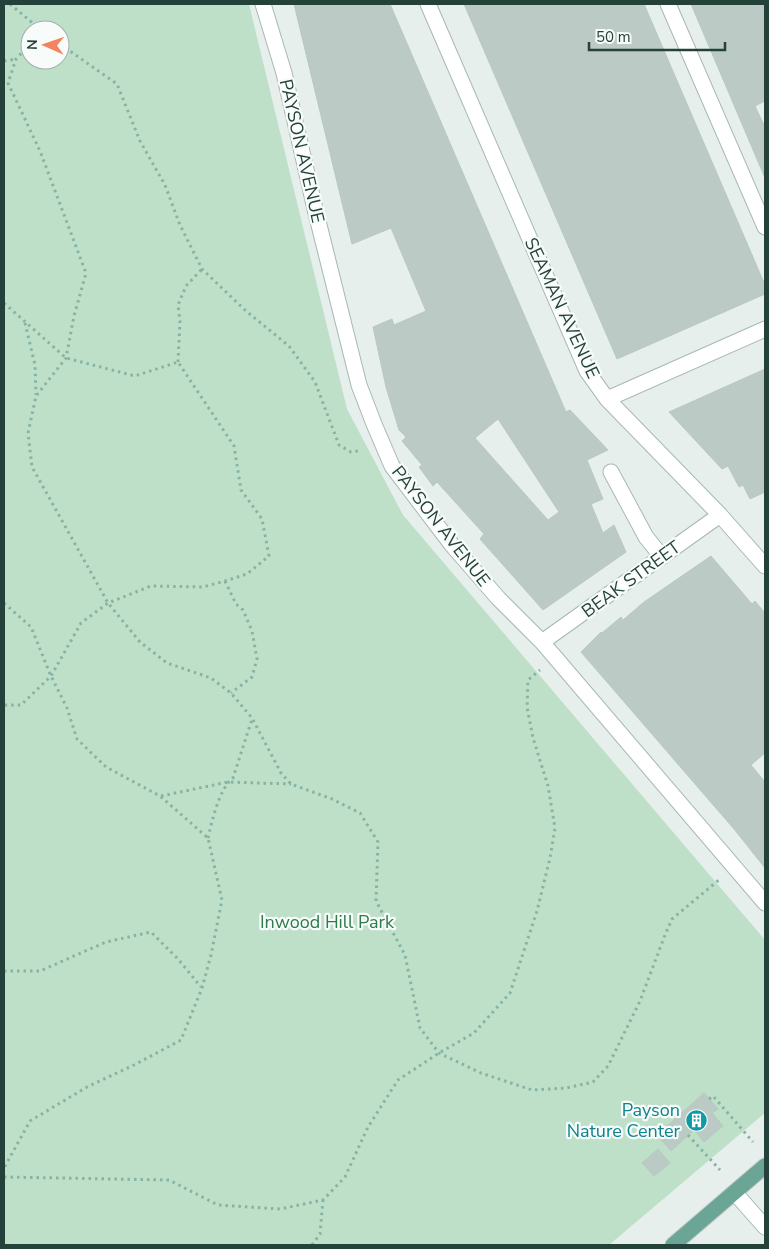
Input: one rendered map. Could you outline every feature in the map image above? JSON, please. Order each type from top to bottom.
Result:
[{"type":"main road","points":[[673,1245],[765,1166]]},
{"type":"street","name":"PAYSON AVENUE","points":[[263,4],[284,73],[315,209],[359,384],[392,466],[452,545],[498,598],[542,642],[765,903]]},
{"type":"street","name":"SEAMAN AVENUE","points":[[428,4],[587,371],[607,399],[720,515],[765,566]]},
{"type":"street","points":[[668,4],[765,227]]},
{"type":"street","points":[[607,399],[765,330]]},
{"type":"street","points":[[611,472],[646,537],[662,557]]},
{"type":"street","name":"BEAK STREET","points":[[542,642],[720,515]]},
{"type":"street","points":[[735,1192],[765,1227]]},
{"type":"path","points":[[10,4],[29,20]]},
{"type":"path","points":[[70,51],[117,84],[140,141],[165,185],[180,225],[202,269],[246,311],[289,346],[315,382],[340,445],[351,452],[358,451]]},
{"type":"path","points":[[20,55],[16,59],[8,83],[40,152],[86,272],[66,358],[36,396]]},
{"type":"path","points":[[4,61],[16,59]]},
{"type":"path","points":[[4,705],[21,706],[51,676],[81,623],[108,603],[151,586],[203,587],[225,581],[247,574],[270,556],[262,519],[241,490],[234,446],[178,362],[180,321],[178,305],[186,286],[202,269]]},
{"type":"path","points":[[4,303],[66,358],[135,376],[178,362]]},
{"type":"path","points":[[24,321],[35,365],[36,396],[28,433],[32,467],[108,603],[140,642],[167,663],[211,678],[231,693],[252,718],[281,773],[291,784]]},
{"type":"path","points":[[225,581],[236,604],[243,610],[252,631],[257,659],[252,677],[231,693]]},
{"type":"path","points":[[4,603],[32,627],[51,676],[67,708],[77,739],[106,767],[160,796],[208,838]]},
{"type":"path","points":[[4,1177],[168,1180],[218,1205],[280,1209],[323,1200],[345,1177],[368,1126],[398,1080],[438,1053],[474,1033],[510,993],[537,911],[555,828],[548,786],[533,738],[527,707],[528,680],[540,670]]},
{"type":"path","points":[[4,1168],[30,1121],[87,1088],[181,1040],[202,988],[222,900],[208,838],[213,815],[228,782],[233,778],[252,718]]},
{"type":"path","points":[[160,796],[228,782],[291,784],[332,799],[360,813],[378,842],[376,901],[405,956],[420,1028],[438,1053],[481,1073],[532,1090],[566,1088],[593,1082],[608,1066],[640,1001],[672,918],[720,878]]},
{"type":"path","points":[[4,971],[40,971],[106,942],[152,932],[202,988]]},
{"type":"path","points":[[710,1099],[713,1096],[754,1142]]},
{"type":"path","points":[[688,1135],[720,1170]]},
{"type":"path","points":[[312,1245],[320,1234],[323,1200]]},
{"type":"green space","name":"Inwood Hill Park","points":[[4,4],[249,4],[347,409],[403,515],[765,940],[765,1113],[609,1245],[4,1245]]},
{"type":"building","points":[[294,4],[390,4],[566,412],[570,410],[608,450],[587,460],[603,499],[591,504],[603,533],[614,525],[626,552],[543,610],[480,539],[484,534],[437,482],[433,486],[419,467],[422,465],[402,441],[406,437],[399,430],[386,387],[373,327],[392,319],[394,325],[426,311],[391,228],[352,244]],"holes":[[[498,419],[559,512],[548,520],[475,438]]]},
{"type":"building","points":[[464,4],[644,4],[765,285],[765,294],[617,359]]},
{"type":"building","points":[[691,4],[765,4],[765,101],[755,106],[765,124],[765,178]]},
{"type":"building","points":[[765,369],[765,492],[750,499],[743,485],[739,487],[728,466],[722,469],[669,412]]},
{"type":"building","points":[[711,556],[752,604],[755,601],[765,613],[765,753],[751,765],[765,782],[765,868],[734,829],[581,652],[601,632],[621,617],[623,620],[644,602]]},
{"type":"building","name":"Payson Nature Center","points":[[704,1093],[718,1109],[712,1113],[723,1126],[704,1142],[694,1130],[671,1151],[657,1135]]},
{"type":"building","points":[[658,1149],[670,1163],[654,1176],[642,1163]]},
{"type":"place","name":"Payson Nature Center","points":[[696,1120]]}]
